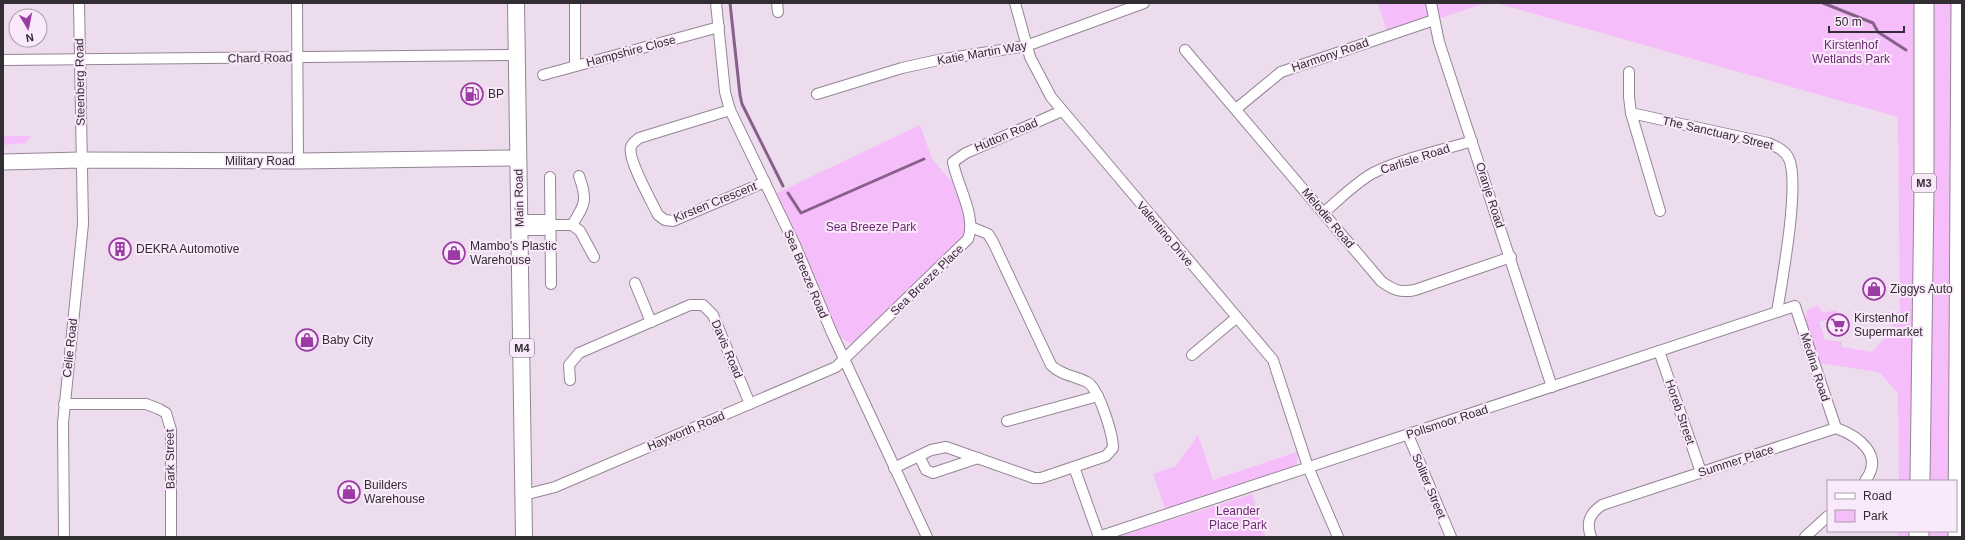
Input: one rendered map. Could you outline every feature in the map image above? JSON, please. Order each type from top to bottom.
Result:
[{"type":"highway","name":"M3","points":[[1920,480],[1924,190],[1924,3]]},
{"type":"highway","points":[[1958,537],[1962,44],[1961,3]]},
{"type":"main road","name":"Main Road","points":[[516,3],[518,55],[518,158],[524,537]]},
{"type":"main road","name":"Military Road","points":[[3,162],[81,160],[298,161],[518,158]]},
{"type":"street","name":"Steenberg Road","points":[[79,3],[81,160]]},
{"type":"street","points":[[297,3],[298,161]]},
{"type":"street","points":[[575,3],[575,66]]},
{"type":"street","name":"Sea Breeze Road","points":[[716,3],[725,92],[730,110],[795,245],[844,360],[927,537]]},
{"type":"street","name":"Valentino Drive","points":[[1015,3],[1026,46],[1051,97],[1273,360],[1308,468],[1338,537]]},
{"type":"street","name":"Katie Martin Way","points":[[817,94],[916,65],[1026,46],[1144,3]]},
{"type":"street","name":"Oranje Road","points":[[1432,3],[1439,42],[1511,257],[1552,386]]},
{"type":"street","name":"Harmony Road","points":[[1236,109],[1281,72],[1434,20]]},
{"type":"street","name":"Hampshire Close","points":[[542,75],[719,27]]},
{"type":"street","name":"Melodie Road","points":[[1185,50],[1381,281],[1393,290],[1399,292],[1415,290],[1511,257]]},
{"type":"street","name":"Chard Road","points":[[3,60],[518,55]]},
{"type":"street","points":[[1629,72],[1628,97],[1631,113],[1660,211]]},
{"type":"street","name":"Kirsten Crescent","points":[[730,110],[639,138],[631,147],[632,159],[658,215],[666,220],[674,220],[765,182]]},
{"type":"street","name":"Hutton Road","points":[[972,226],[953,162],[966,153],[1062,111]]},
{"type":"street","name":"The Sanctuary Street","points":[[1631,113],[1768,143],[1782,149],[1789,158],[1794,179],[1777,312]]},
{"type":"street","name":"Carlisle Road","points":[[1323,213],[1358,183],[1373,174],[1389,167],[1472,141]]},
{"type":"street","name":"Celie Road","points":[[64,537],[63,423],[83,224],[81,160]]},
{"type":"street","points":[[572,226],[584,206],[584,189],[579,176]]},
{"type":"street","points":[[550,177],[549,225],[551,284]]},
{"type":"street","points":[[519,225],[544,220],[549,225],[572,226],[580,231],[594,257]]},
{"type":"street","points":[[894,468],[919,456],[946,447],[1038,479],[1106,456],[1113,448],[1112,436],[1098,396],[1090,384],[1058,371],[1050,365],[993,242],[988,234],[972,226]]},
{"type":"street","name":"Sea Breeze Place","points":[[844,360],[963,245],[968,239],[972,226]]},
{"type":"street","points":[[635,283],[651,322]]},
{"type":"street","name":"Davis Road","points":[[570,380],[569,365],[579,353],[692,305],[703,305],[709,309],[750,404]]},
{"type":"street","name":"Pollsmoor Road","points":[[1099,537],[1795,306]]},
{"type":"street","name":"Medina Road","points":[[1795,306],[1836,428]]},
{"type":"street","points":[[1192,355],[1236,318]]},
{"type":"street","name":"Horeb Street","points":[[1659,351],[1701,472]]},
{"type":"street","name":"Hayworth Road","points":[[524,495],[554,487],[836,367],[844,360]]},
{"type":"street","points":[[1007,421],[1098,396]]},
{"type":"street","name":"Bark Street","points":[[64,404],[146,404],[166,413],[171,430],[170,537]]},
{"type":"street","points":[[1836,428],[1859,440],[1869,451],[1872,460],[1872,470],[1866,480]]},
{"type":"street","name":"Summer Place","points":[[1591,537],[1588,529],[1589,519],[1596,509],[1602,505],[1836,428]]},
{"type":"street","name":"Soliter Street","points":[[1408,435],[1451,537]]},
{"type":"street","points":[[919,456],[926,470],[933,473],[978,458]]},
{"type":"street","points":[[1074,467],[1099,537]]},
{"type":"street","points":[[1805,537],[1827,517]]},
{"type":"green space","points":[[1378,3],[1486,3],[1388,35]]},
{"type":"green space","name":"Kirstenhof Wetlands Park","points":[[1496,3],[1962,3],[1962,537],[1897,537],[1897,532],[1957,532],[1957,480],[1899,480],[1898,393],[1879,372],[1818,363],[1805,321],[1807,310],[1818,305],[1822,313],[1837,310],[1836,317],[1819,322],[1824,335],[1823,339],[1842,342],[1842,347],[1872,352],[1894,327],[1888,322],[1888,312],[1900,313],[1898,117]]},
{"type":"green space","name":"Sea Breeze Park","points":[[920,125],[932,159],[952,182],[967,223],[966,234],[859,340],[850,343],[840,337],[777,193]]},
{"type":"green space","points":[[3,136],[31,136],[26,143],[3,145]]},
{"type":"green space","points":[[1198,435],[1213,480],[1297,452],[1297,463],[1290,470],[1166,511],[1153,474],[1176,466]]},
{"type":"green space","name":"Leander Place Park","points":[[1252,494],[1265,537],[1118,537]]},
{"type":"waterway","points":[[730,3],[742,104],[783,186]]},
{"type":"waterway","points":[[1823,3],[1873,23],[1878,32],[1906,50]]},
{"type":"waterway","points":[[788,193],[801,213],[924,159]]},
{"type":"place","name":"BP","points":[[472,94]]},
{"type":"place","name":"DEKRA Automotive","points":[[120,249]]},
{"type":"place","name":"Mambo's Plastic Warehouse","points":[[454,253]]},
{"type":"place","name":"Ziggys Auto","points":[[1874,289]]},
{"type":"place","name":"Kirstenhof Supermarket","points":[[1838,325]]},
{"type":"place","name":"Baby City","points":[[307,340]]},
{"type":"place","name":"Builders Warehouse","points":[[349,492]]}]
